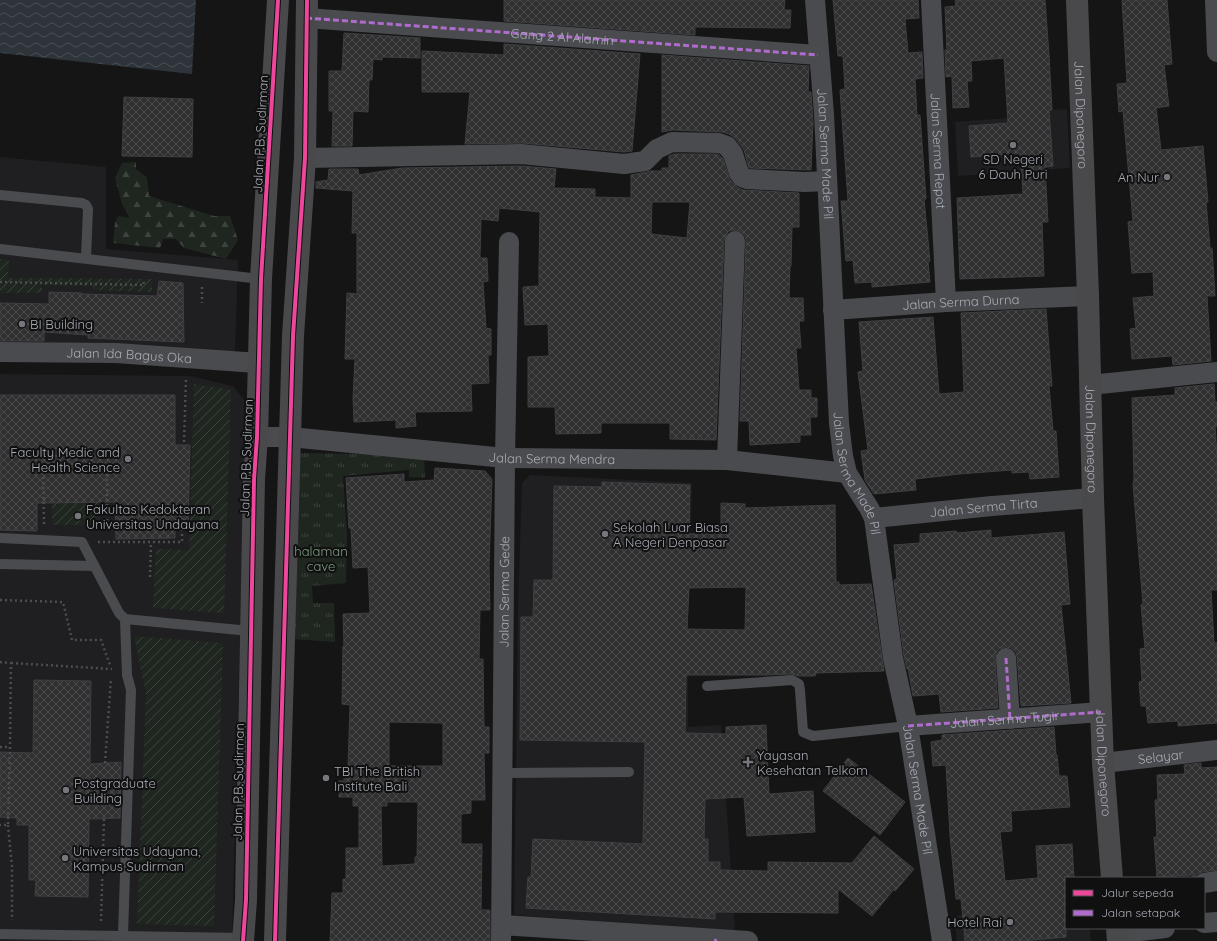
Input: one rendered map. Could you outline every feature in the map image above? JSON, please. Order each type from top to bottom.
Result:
[{"type":"street","name":"Jalan P.B. Sudirman","points":[[243,939],[246,900],[250,631],[261,279],[278,0]]},
{"type":"street","name":"Jalan Serma Made Pil","points":[[815,0],[818,55],[824,114],[839,423],[843,456],[847,473],[874,518],[893,658],[908,726],[942,941]]},
{"type":"street","name":"Jalan Serma Repot","points":[[931,0],[946,302]]},
{"type":"street","name":"Jalan Diponegoro","points":[[1077,0],[1103,763],[1112,877]]},
{"type":"street","name":"Gang 2 Al Alamin","points":[[307,9],[818,55]]},
{"type":"street","points":[[275,941],[293,336],[305,158],[307,9]]},
{"type":"street","points":[[1216,13],[1217,52]]},
{"type":"street","points":[[305,158],[521,154],[624,164],[644,161],[657,149],[672,142],[719,143],[727,146],[732,154],[739,173],[742,177],[747,179],[805,182],[827,181]]},
{"type":"street","points":[[727,460],[736,241]]},
{"type":"street","name":"Jalan Serma Gede","points":[[502,933],[505,458],[509,242]]},
{"type":"street","name":"Jalan Serma Durna","points":[[833,310],[946,302],[1088,296]]},
{"type":"street","name":"Jalan Ida Bagus Oka","points":[[0,352],[116,353],[258,363]]},
{"type":"street","points":[[1090,385],[1217,372]]},
{"type":"street","name":"Jalan Serma Mendra","points":[[257,437],[290,437],[505,458],[727,460],[847,473]]},
{"type":"street","name":"Jalan Serma Tirta","points":[[874,518],[992,506],[1093,498]]},
{"type":"street","points":[[1006,658],[1010,719]]},
{"type":"street","name":"Jalan Serma Tugir","points":[[908,726],[1101,712]]},
{"type":"street","name":"Selayar","points":[[1103,763],[1217,750]]},
{"type":"street","points":[[1205,883],[1217,881]]},
{"type":"street","points":[[1205,923],[1217,922]]},
{"type":"street","points":[[1117,934],[1157,929]]},
{"type":"street","points":[[502,933],[748,941]]},
{"type":"lane","points":[[0,195],[82,203],[86,205],[88,209],[86,258]]},
{"type":"lane","points":[[0,249],[261,279]]},
{"type":"lane","points":[[0,538],[82,542],[119,613],[125,619],[250,631]]},
{"type":"lane","points":[[0,564],[94,566]]},
{"type":"lane","points":[[116,937],[131,690],[127,675],[125,619]]},
{"type":"lane","points":[[707,686],[792,680],[798,684],[800,690],[803,732],[813,736],[908,726]]},
{"type":"lane","points":[[503,773],[629,772]]},
{"type":"lane","points":[[0,934],[81,938],[100,935],[116,937],[185,939],[243,939]]},
{"type":"path","points":[[0,282],[144,285],[143,273]]},
{"type":"path","points":[[202,282],[202,303]]},
{"type":"path","points":[[184,442],[186,375]]},
{"type":"path","points":[[87,527],[107,527],[108,467]]},
{"type":"path","points":[[44,468],[44,527]]},
{"type":"path","points":[[82,542],[182,542],[182,528]]},
{"type":"path","points":[[150,577],[151,542]]},
{"type":"path","points":[[0,600],[63,602],[72,640],[101,640],[112,669],[105,763]]},
{"type":"path","points":[[0,662],[112,669]]},
{"type":"path","points":[[11,663],[8,825],[12,867],[12,934]]},
{"type":"path","points":[[0,747],[10,747]]},
{"type":"path","points":[[100,935],[104,818]]},
{"type":"path","points":[[0,825],[8,825]]},
{"type":"shaded area","name":"SD Negeri 6 Dauh Puri","points":[[1067,109],[1070,168],[958,176],[955,122],[1008,118],[1008,113]]},
{"type":"shaded area","points":[[0,157],[106,167],[106,249],[238,260],[235,353],[0,348]]},
{"type":"shaded area","points":[[0,374],[190,376],[233,386],[246,402],[232,941],[0,941]]},
{"type":"shaded area","points":[[530,475],[692,483],[688,616],[688,727],[721,725],[735,931],[514,915],[518,610],[522,483]]},
{"type":"shaded area","name":"Hotel Rai","points":[[1065,906],[1065,929],[1090,929],[1091,941],[957,941],[954,916]]},
{"type":"green space","points":[[136,162],[136,169],[147,178],[149,196],[214,216],[230,216],[238,240],[226,259],[184,248],[176,239],[163,239],[160,248],[113,243],[115,223],[118,216],[130,218],[122,204],[115,178],[122,163]]},
{"type":"green space","points":[[0,259],[9,260],[8,278],[152,279],[152,292],[94,290],[93,286],[42,285],[42,293],[0,293]]},
{"type":"green space","points":[[194,384],[231,390],[224,613],[153,608],[156,549],[189,550]]},
{"type":"green space","name":"halaman cave","points":[[298,453],[424,455],[425,478],[409,477],[409,470],[343,476],[347,534],[346,583],[312,586],[313,603],[334,603],[335,642],[293,639]]},
{"type":"green space","points":[[99,502],[99,525],[52,525],[52,503]]},
{"type":"green space","points":[[134,636],[223,643],[214,926],[137,924],[146,694]]},
{"type":"water","points":[[0,0],[196,0],[192,74],[0,53]]},
{"type":"building","points":[[504,0],[785,0],[784,10],[791,10],[790,28],[695,27],[695,35],[504,21]]},
{"type":"building","points":[[833,0],[918,0],[919,18],[905,19],[908,53],[922,52],[923,78],[915,79],[917,115],[920,115],[926,199],[924,199],[930,261],[928,262],[930,282],[872,287],[872,282],[855,283],[853,260],[846,261],[841,201],[848,201],[840,90],[845,89],[843,56],[838,56]]},
{"type":"building","points":[[955,0],[1045,0],[1052,110],[1049,110],[1053,166],[1045,167],[1048,222],[1042,222],[1044,276],[960,279],[957,198],[1023,194],[1020,153],[971,157],[969,126],[1008,123],[1004,58],[971,61],[972,81],[967,81],[969,107],[953,108],[952,76],[946,77],[945,50],[947,50],[945,7],[956,6]]},
{"type":"building","points":[[1122,0],[1167,0],[1172,64],[1164,65],[1169,106],[1156,108],[1161,150],[1203,146],[1208,202],[1206,202],[1210,248],[1212,248],[1215,296],[1207,296],[1211,361],[1173,365],[1172,356],[1132,359],[1130,329],[1136,328],[1133,298],[1154,296],[1153,272],[1132,273],[1128,222],[1133,221],[1123,111],[1119,112],[1117,84],[1127,83]]},
{"type":"building","points":[[344,33],[420,38],[420,58],[382,57],[382,60],[373,59],[372,80],[369,80],[368,112],[353,111],[352,146],[332,146],[333,111],[329,111],[329,71],[342,71]]},
{"type":"building","points":[[504,44],[640,54],[632,151],[624,152],[522,143],[465,144],[470,92],[422,92],[422,51],[504,55]]},
{"type":"building","points":[[662,55],[809,66],[808,92],[811,92],[813,122],[811,170],[749,168],[744,150],[736,139],[723,132],[672,130],[662,132]]},
{"type":"building","points":[[124,97],[193,99],[192,157],[122,156]]},
{"type":"building","points":[[674,154],[717,154],[723,159],[730,180],[737,187],[743,190],[799,193],[799,227],[792,227],[789,298],[803,298],[804,321],[799,321],[801,348],[796,348],[799,390],[811,390],[811,398],[817,398],[817,417],[810,417],[811,435],[800,435],[800,442],[750,445],[749,421],[740,421],[746,241],[745,236],[741,232],[735,230],[729,231],[724,241],[716,440],[670,439],[670,423],[601,423],[601,433],[556,434],[555,407],[528,407],[528,357],[549,356],[548,324],[525,325],[523,287],[539,286],[540,212],[499,208],[498,221],[481,219],[480,258],[487,258],[488,281],[483,282],[486,328],[491,329],[491,355],[488,355],[489,383],[471,384],[472,411],[415,412],[416,426],[396,428],[396,420],[354,422],[353,398],[355,359],[345,359],[347,293],[357,294],[357,233],[352,233],[353,191],[316,188],[316,182],[328,180],[329,169],[358,169],[359,175],[402,168],[521,166],[556,169],[554,188],[595,189],[595,197],[631,198],[631,175],[650,171],[662,171],[662,168],[669,168],[669,156]],"holes":[[[652,202],[690,202],[687,238],[651,234]]]},
{"type":"building","points":[[159,281],[183,283],[184,342],[88,338],[88,335],[44,332],[44,341],[0,341],[0,303],[49,304],[49,292],[157,296]]},
{"type":"building","points":[[1046,309],[1052,386],[1049,386],[1053,431],[1056,431],[1059,477],[1030,479],[1029,472],[1012,473],[1012,470],[959,474],[915,479],[916,490],[874,494],[865,480],[861,451],[868,450],[858,372],[863,371],[859,322],[933,317],[939,394],[964,392],[961,313]]},
{"type":"building","points":[[1214,384],[1215,402],[1217,402],[1217,426],[1215,426],[1217,457],[1217,590],[1211,590],[1214,643],[1217,643],[1217,723],[1178,726],[1178,721],[1148,723],[1146,706],[1141,706],[1139,682],[1142,681],[1140,649],[1145,648],[1141,605],[1143,604],[1133,484],[1132,398],[1175,395],[1175,388]]},
{"type":"building","points":[[0,395],[175,395],[175,445],[190,445],[188,526],[175,525],[175,538],[116,539],[115,502],[37,503],[37,531],[0,530]]},
{"type":"building","points":[[435,468],[485,471],[492,479],[489,567],[490,610],[480,610],[479,659],[483,659],[484,727],[489,727],[489,753],[484,753],[485,800],[471,800],[471,813],[461,814],[461,844],[482,844],[481,910],[490,910],[490,941],[330,941],[332,893],[343,893],[343,879],[346,879],[346,848],[359,848],[359,806],[353,806],[353,797],[339,797],[339,781],[344,781],[344,766],[348,766],[350,705],[342,704],[344,646],[343,614],[370,613],[368,567],[353,568],[346,478],[404,474],[404,482],[434,480]],"holes":[[[389,722],[443,723],[443,766],[389,766]],[[387,802],[418,802],[417,857],[415,857],[415,864],[382,866],[381,806],[387,806]]]},
{"type":"building","points":[[602,482],[690,485],[689,534],[721,533],[721,503],[745,504],[745,508],[835,505],[836,582],[839,582],[839,585],[871,584],[884,671],[816,673],[815,676],[798,676],[792,674],[686,675],[685,733],[726,734],[726,727],[766,725],[769,794],[813,791],[815,832],[747,836],[744,797],[705,799],[704,839],[708,839],[708,862],[720,862],[720,870],[768,871],[768,862],[852,863],[874,836],[914,869],[895,891],[894,889],[872,916],[838,889],[838,913],[715,912],[715,919],[526,908],[528,877],[531,877],[533,839],[643,844],[645,742],[520,740],[521,617],[533,617],[534,580],[553,580],[554,486],[602,487]],"holes":[[[746,587],[745,630],[687,629],[689,588]]]},
{"type":"building","points":[[991,530],[991,538],[1064,532],[1070,604],[1061,605],[1071,703],[1021,706],[1016,652],[1011,648],[1006,647],[999,649],[995,658],[998,708],[941,712],[939,694],[913,696],[908,668],[907,669],[904,656],[894,581],[897,579],[894,545],[920,543],[920,534]]},
{"type":"building","name":"Postgraduate Building","points":[[34,680],[91,681],[90,764],[121,762],[120,818],[89,819],[88,897],[35,896],[36,880],[29,880],[29,825],[17,825],[17,818],[0,817],[0,752],[33,753]]},
{"type":"building","points":[[1054,727],[1059,776],[1067,776],[1070,807],[1011,811],[1012,831],[1000,832],[1005,881],[1038,878],[1036,846],[1072,844],[1074,877],[1065,877],[1066,937],[1022,941],[965,941],[961,899],[956,899],[950,835],[946,765],[933,766],[931,742],[942,740],[942,735]]},
{"type":"building","points":[[848,758],[905,802],[880,835],[823,791]]},
{"type":"building","points":[[1201,763],[1201,768],[1217,767],[1217,870],[1202,872],[1197,874],[1195,877],[1192,875],[1157,877],[1154,837],[1157,837],[1155,800],[1158,800],[1157,775],[1185,774],[1184,765]]},
{"type":"marked path","points":[[306,18],[818,55]]},
{"type":"marked path","points":[[1006,658],[1010,719]]},
{"type":"marked path","points":[[908,726],[1101,712]]},
{"type":"cycle path","points":[[243,941],[246,900],[254,479],[257,437],[261,279],[278,0]]},
{"type":"cycle path","points":[[275,941],[293,336],[305,158],[307,0]]},
{"type":"place","name":"SD Negeri 6 Dauh Puri","points":[[1013,145]]},
{"type":"place","name":"An Nur","points":[[1167,177]]},
{"type":"place","name":"BI Building","points":[[22,324]]},
{"type":"place","name":"Faculty Medic and Health Science","points":[[128,459]]},
{"type":"place","name":"Fakultas Kedokteran Universitas Undayana","points":[[78,516]]},
{"type":"place","name":"Sekolah Luar Biasa A Negeri Denpasar","points":[[605,534]]},
{"type":"place","name":"Yayasan Kesehatan Telkom","points":[[748,762]]},
{"type":"place","name":"TBI The British Institute Bali","points":[[326,778]]},
{"type":"place","name":"Postgraduate Building","points":[[66,790]]},
{"type":"place","name":"Universitas Udayana, Kampus Sudirman","points":[[65,858]]},
{"type":"place","name":"Hotel Rai","points":[[1010,922]]}]
